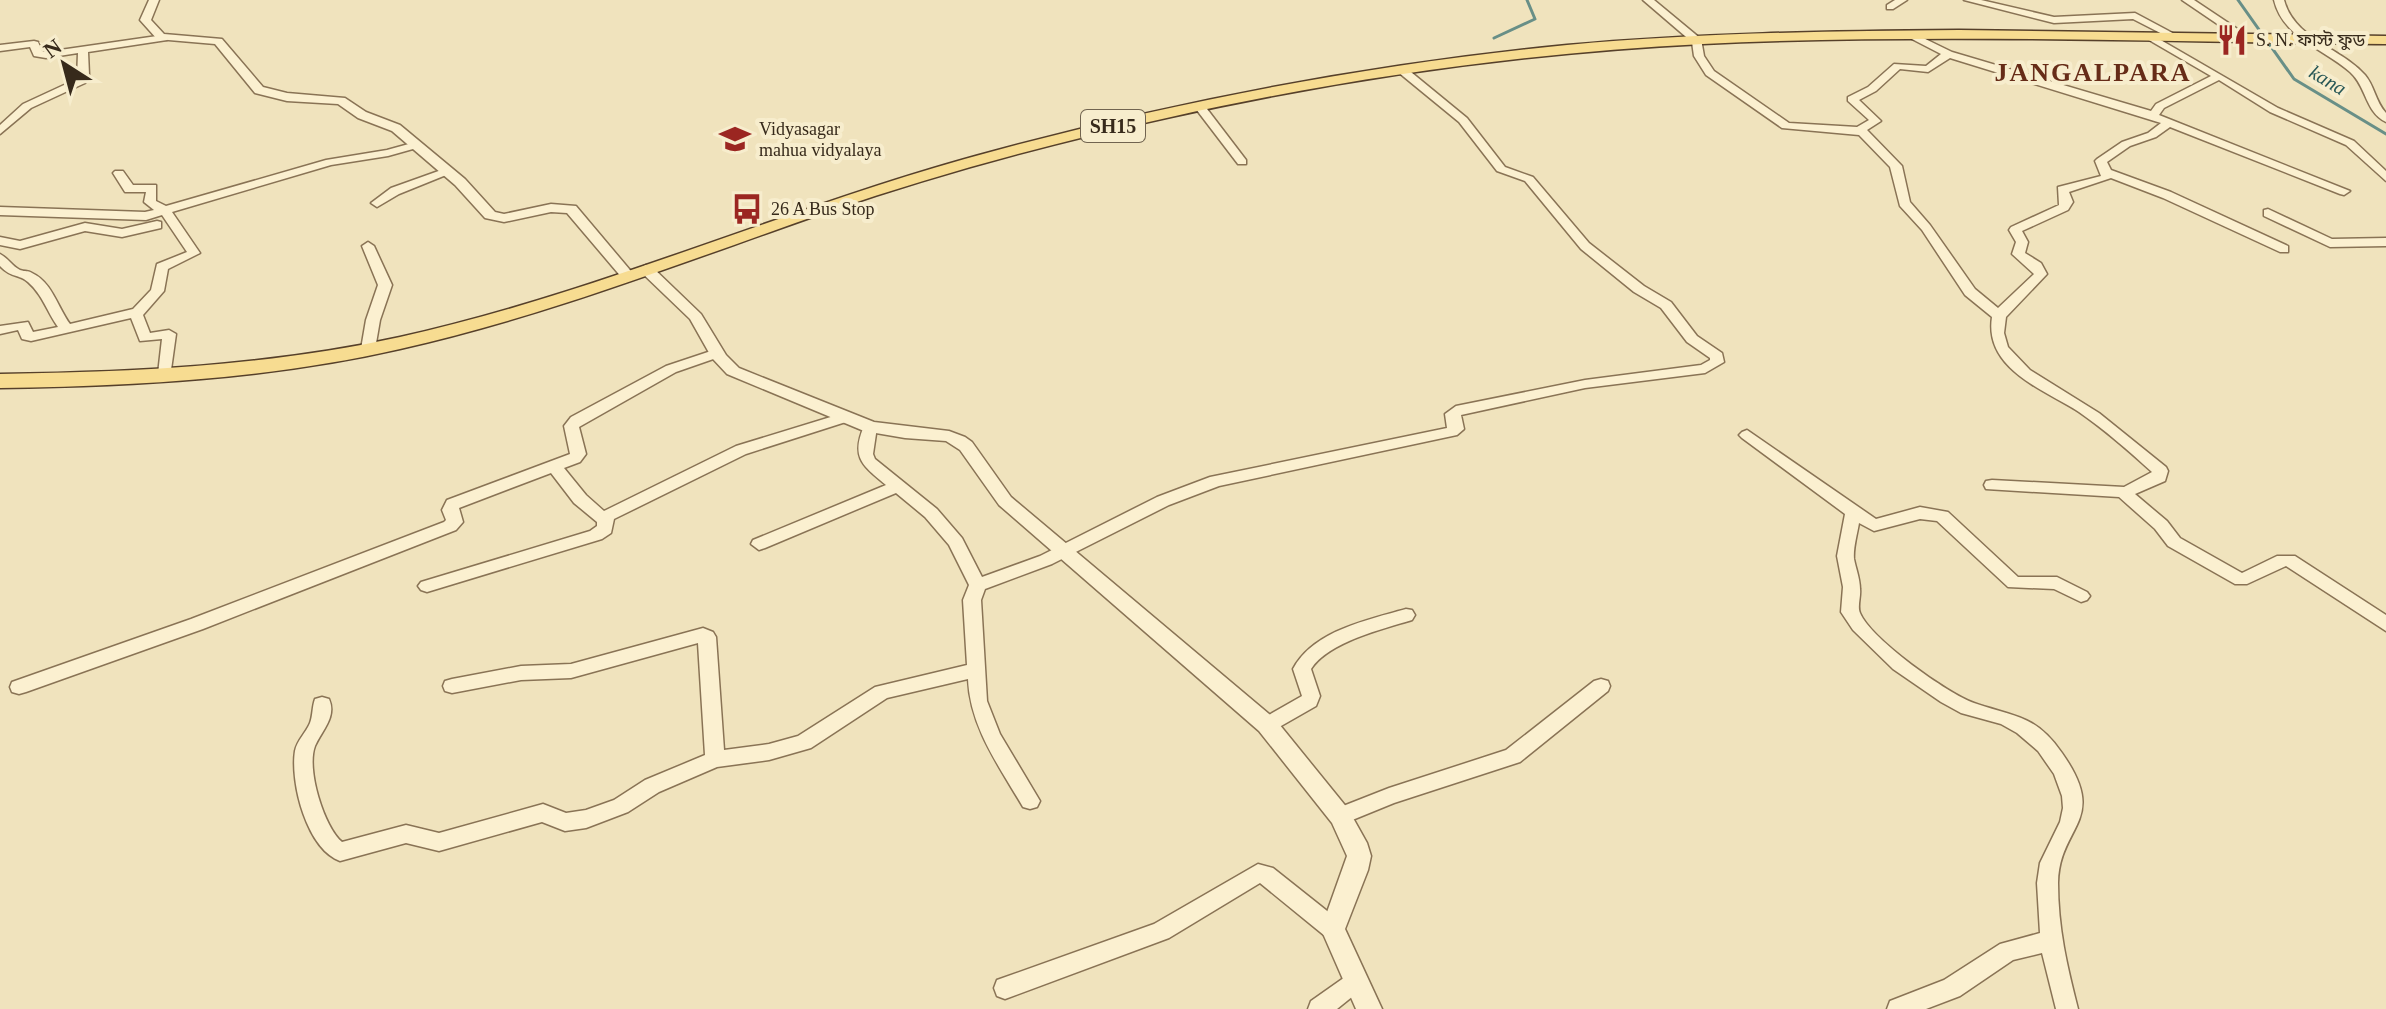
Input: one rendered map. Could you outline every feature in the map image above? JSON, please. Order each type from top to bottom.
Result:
[{"type":"main road","name":"SH15","points":[[0,381],[165,374],[278,364],[368,349],[488,321],[839,202],[955,167],[1200,107],[1402,70],[1513,56],[1697,41],[1913,36],[2386,40]]},
{"type":"street","points":[[154,0],[144,17],[145,22],[164,38]]},
{"type":"street","points":[[1648,0],[1697,41],[1699,56],[1710,73],[1786,126],[1859,130],[1876,121],[1852,99],[1872,89],[1898,66],[1928,69],[1948,54]]},
{"type":"street","points":[[1969,0],[2054,20],[2135,16],[2175,37]]},
{"type":"street","points":[[2187,0],[2250,38]]},
{"type":"street","points":[[2279,0],[2280,9],[2290,24],[2358,74],[2367,86],[2371,101],[2386,119]]},
{"type":"street","points":[[1913,36],[1948,54],[2170,122],[2344,191]]},
{"type":"street","points":[[0,48],[34,44],[41,55],[83,52],[164,38],[218,41],[259,90],[287,97],[343,101],[362,115],[396,128],[495,217],[513,217],[554,208],[571,209],[637,272],[696,317],[726,365],[739,374],[786,390],[870,427],[949,436],[959,441],[966,446],[1005,501],[1267,725],[1340,816],[1355,843],[1358,861],[1333,929]]},
{"type":"street","points":[[2152,38],[2274,110],[2350,143],[2386,177]]},
{"type":"street","points":[[0,131],[27,106],[81,81],[84,75],[83,52]]},
{"type":"street","points":[[978,584],[1064,552],[1163,501],[1216,481],[1452,432],[1456,429],[1452,414],[1456,411],[1585,384],[1705,369],[1717,362],[1717,356],[1692,339],[1669,308],[1585,246],[1529,179],[1501,169],[1463,120],[1402,70]]},
{"type":"street","points":[[2153,116],[2160,106],[2219,76]]},
{"type":"street","points":[[2371,101],[2385,99]]},
{"type":"street","points":[[1200,107],[1242,162]]},
{"type":"street","points":[[2170,122],[2152,135],[2126,144],[2101,161],[2108,173],[2167,195],[2284,249]]},
{"type":"street","points":[[1859,130],[1896,166],[1904,203],[1926,228],[1970,292],[1999,316]]},
{"type":"street","points":[[0,211],[124,217],[165,211],[330,162],[388,153],[416,145]]},
{"type":"street","points":[[377,203],[391,193],[447,171]]},
{"type":"street","points":[[119,173],[129,189],[152,188],[150,202],[165,211],[194,254],[160,269],[157,291],[136,316],[145,338],[169,334],[165,374]]},
{"type":"street","points":[[1992,485],[2127,492],[2159,477],[2160,471],[2084,409],[2032,378],[2011,361],[2001,346],[1998,329],[1999,316],[2041,274],[2036,266],[2018,254],[2022,242],[2015,230],[2066,205],[2062,190],[2101,180],[2108,173]]},
{"type":"street","points":[[2268,213],[2305,233],[2337,245],[2386,242]]},
{"type":"street","points":[[3,244],[31,243],[85,227],[122,233],[174,223]]},
{"type":"street","points":[[368,246],[385,285],[368,349]]},
{"type":"street","points":[[0,258],[13,272],[30,276],[50,298],[58,319],[66,328]]},
{"type":"street","points":[[0,330],[23,325],[28,338],[138,312]]},
{"type":"street","points":[[19,687],[197,624],[450,526],[455,522],[450,510],[453,504],[577,456],[571,426],[576,420],[671,369],[717,353]]},
{"type":"street","points":[[554,466],[580,499],[601,518],[741,450],[847,417]]},
{"type":"street","points":[[870,427],[865,454],[876,469],[931,513],[956,542],[978,584],[972,600],[978,701],[991,736],[1030,801]]},
{"type":"street","points":[[1747,435],[1874,525],[1920,513],[1942,516],[2014,583],[2057,583],[2081,596]]},
{"type":"street","points":[[759,544],[899,485]]},
{"type":"street","points":[[2127,492],[2127,497],[2161,525],[2174,542],[2233,577],[2245,580],[2283,560],[2289,560],[2386,624]]},
{"type":"street","points":[[1853,512],[1845,556],[1852,587],[1850,612],[1858,624],[1882,647],[1953,701],[1976,712],[2016,722],[2026,729],[2051,755],[2067,781],[2073,808],[2071,823],[2056,843],[2049,864],[2047,887],[2050,941],[2067,1009]]},
{"type":"street","points":[[427,586],[596,535],[605,529],[606,517]]},
{"type":"street","points":[[1267,725],[1309,701],[1311,696],[1302,669],[1306,659],[1335,641],[1406,615]]},
{"type":"street","points":[[452,686],[521,673],[571,671],[703,635],[707,637],[715,759]]},
{"type":"street","points":[[322,704],[319,725],[305,747],[308,792],[315,817],[333,849],[340,852],[399,835],[413,835],[439,842],[543,813],[574,822],[612,810],[652,786],[715,759],[763,753],[804,742],[882,692],[975,670]]},
{"type":"street","points":[[1340,816],[1389,796],[1513,756],[1601,686]]},
{"type":"street","points":[[1005,988],[1161,931],[1258,873],[1266,875],[1333,929],[1369,1009]]},
{"type":"street","points":[[1898,1009],[1960,984],[2008,951],[2050,941]]},
{"type":"street","points":[[1319,1009],[1355,981]]},
{"type":"waterway","points":[[1494,38],[1535,19],[1527,0]]},
{"type":"waterway","name":"kana","points":[[2238,0],[2294,79],[2386,134]]},
{"type":"place","name":"S. N. ফাস্ট ফুড","points":[[2232,40]]},
{"type":"place","name":"Vidyasagar mahua vidyalaya","points":[[735,139]]},
{"type":"place","name":"26 A Bus Stop","points":[[747,209]]},
{"type":"district","name":"JANGALPARA","points":[[2093,72]]}]
